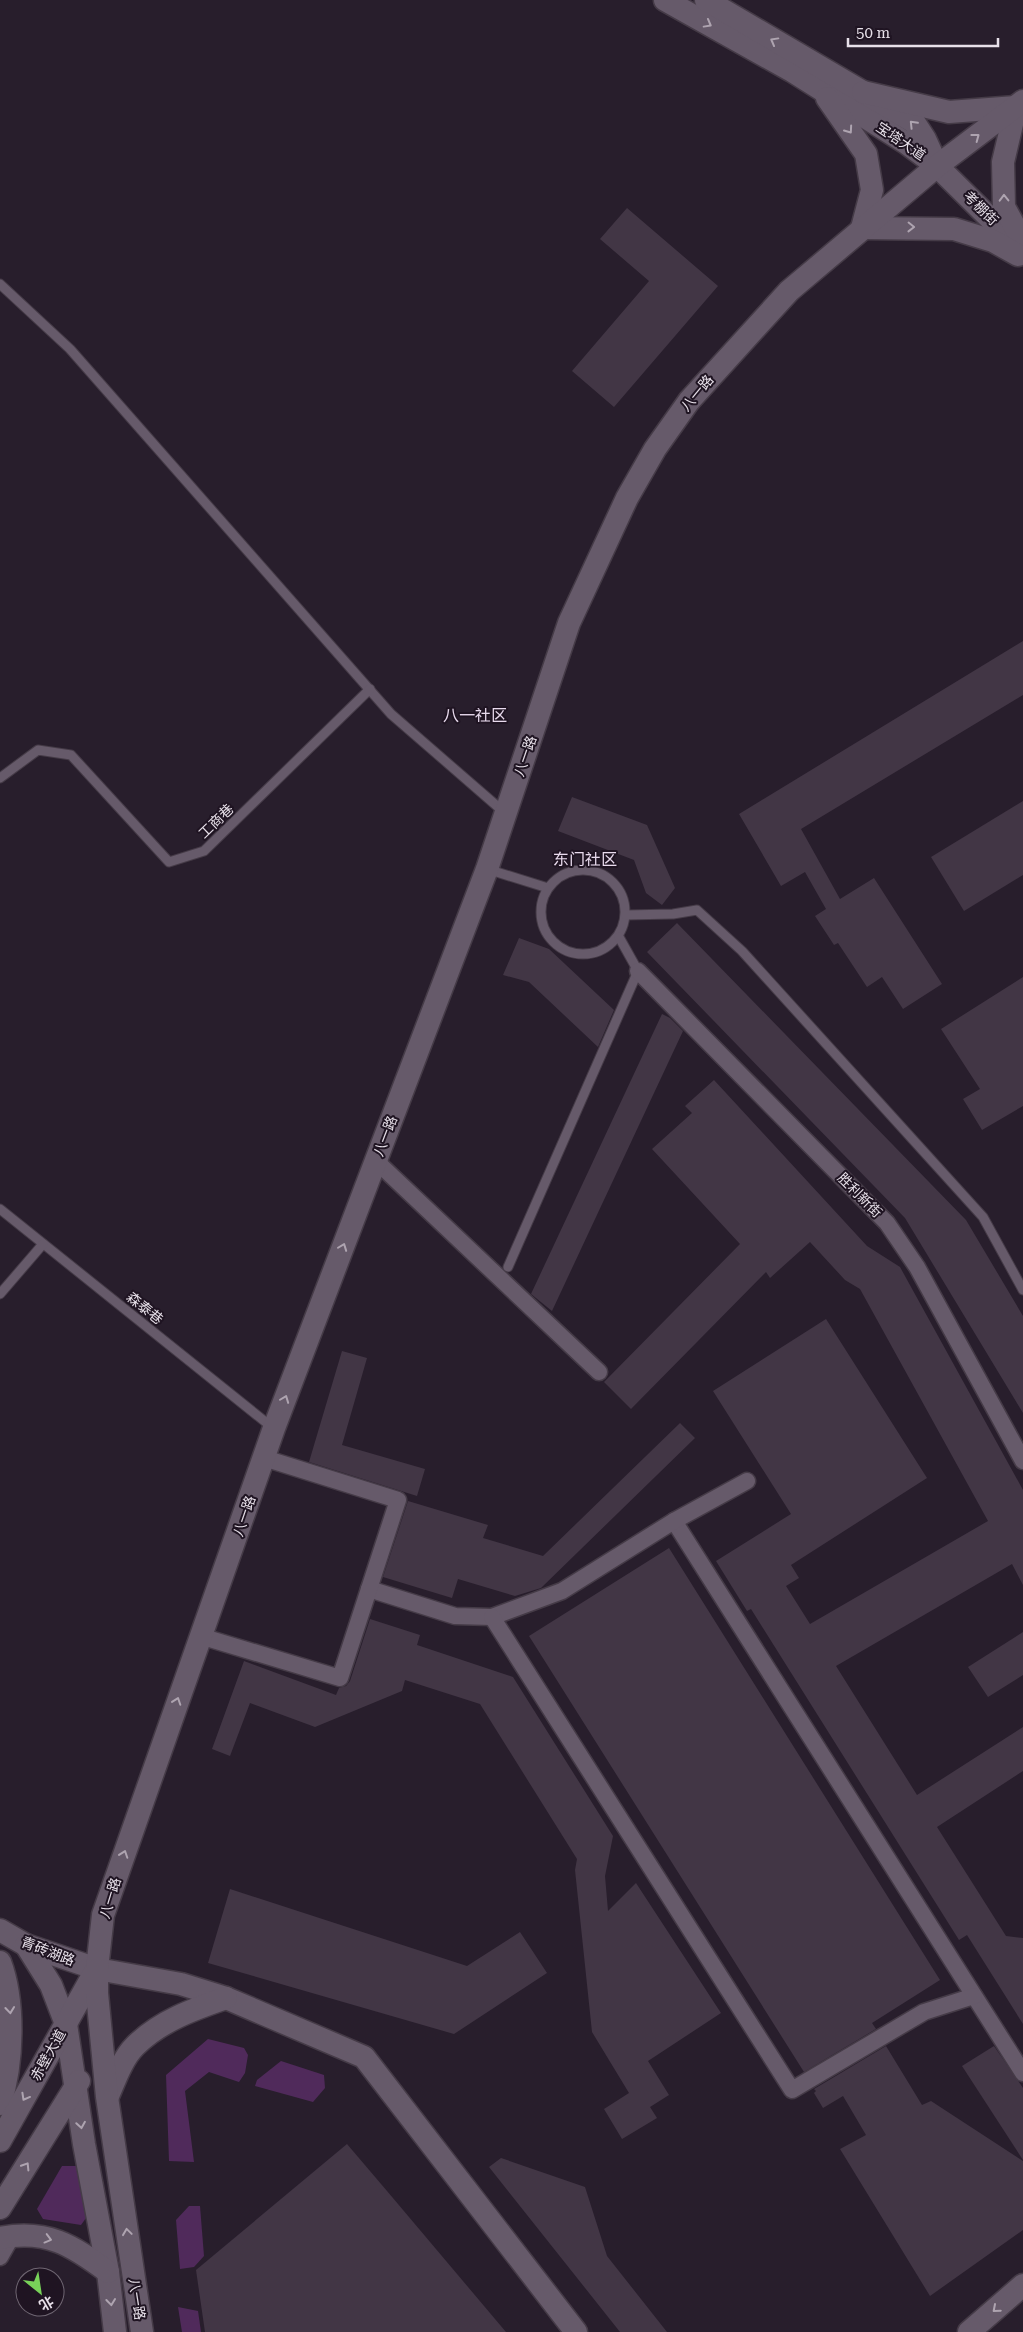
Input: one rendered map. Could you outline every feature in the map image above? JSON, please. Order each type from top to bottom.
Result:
[{"type":"main road","name":"宝塔大道","points":[[665,0],[792,71],[906,143],[937,166]]},
{"type":"main road","name":"宝塔大道","points":[[713,2],[914,122],[925,139],[937,166]]},
{"type":"main road","points":[[822,90],[866,154],[872,190],[862,228],[954,229],[993,241],[1023,258]]},
{"type":"main road","points":[[863,92],[949,112],[1019,104],[1003,162],[1004,207],[1023,242]]},
{"type":"main road","name":"八一路","points":[[142,2332],[107,2097],[102,2044],[97,1969],[103,1915],[274,1428],[487,869],[569,623],[626,498],[655,449],[689,401],[789,291],[937,166],[1019,104]]},
{"type":"main road","name":"考棚街","points":[[937,166],[1023,251]]},
{"type":"main road","name":"青砖湖路","points":[[0,1930],[26,1945],[97,1969],[181,1984],[226,1998],[364,2057],[576,2332]]},
{"type":"main road","name":"八一路","points":[[26,1945],[51,1984],[66,2024],[75,2087],[108,2272],[115,2332]]},
{"type":"main road","points":[[0,1962],[6,1978],[12,2029],[0,2104]]},
{"type":"main road","name":"赤壁大道","points":[[0,2141],[97,1969]]},
{"type":"main road","points":[[107,2097],[119,2069],[134,2047],[161,2026],[183,2014],[226,1998]]},
{"type":"main road","points":[[0,2208],[102,2044]]},
{"type":"main road","points":[[6,2237],[20,2234],[48,2238],[77,2249],[108,2272]]},
{"type":"main road","points":[[969,2332],[1023,2285]]},
{"type":"street","name":"胜利新街","points":[[638,972],[887,1222],[918,1267],[1023,1462]]},
{"type":"street","points":[[376,1161],[599,1372]]},
{"type":"street","points":[[200,1636],[340,1678],[398,1500],[264,1458]]},
{"type":"street","points":[[369,1589],[455,1616],[492,1617],[562,1591],[674,1521],[747,1480]]},
{"type":"street","points":[[674,1521],[1023,2072]]},
{"type":"street","points":[[492,1617],[792,2090],[924,2012],[974,1996]]},
{"type":"street","points":[[0,2257],[6,2237]]},
{"type":"lane","points":[[0,284],[70,349],[391,714],[505,813]]},
{"type":"lane","name":"工商巷","points":[[0,778],[38,750],[71,755],[170,862],[204,851],[370,689]]},
{"type":"lane","points":[[487,869],[548,888]]},
{"type":"lane","points":[[587,870],[598,872],[608,878],[619,889],[625,905],[626,916],[619,937],[602,951],[591,954],[569,953],[559,948],[548,936],[542,920],[541,910],[548,888],[556,880],[570,872],[587,870]]},
{"type":"lane","points":[[626,916],[673,914],[696,910],[742,951],[983,1217],[1023,1290]]},
{"type":"lane","points":[[508,1266],[638,972],[619,937]]},
{"type":"lane","name":"森泰巷","points":[[0,1209],[274,1428]]},
{"type":"lane","points":[[0,1294],[42,1244]]},
{"type":"shaded area","points":[[208,2039],[244,2048],[248,2055],[245,2073],[239,2082],[209,2072],[185,2091],[194,2162],[169,2161],[166,2075]]},
{"type":"shaded area","points":[[281,2061],[324,2075],[325,2088],[313,2102],[255,2086],[257,2080]]},
{"type":"shaded area","points":[[62,2166],[79,2166],[86,2218],[81,2225],[43,2219],[37,2209]]},
{"type":"shaded area","points":[[189,2206],[200,2206],[204,2256],[194,2267],[180,2269],[176,2220]]},
{"type":"shaded area","points":[[178,2307],[198,2311],[201,2332],[182,2332]]},
{"type":"building","points":[[627,208],[718,286],[614,407],[572,371],[649,281],[600,239]]},
{"type":"building","points":[[1023,641],[1023,695],[801,829],[840,899],[874,878],[942,984],[903,1009],[882,977],[867,987],[838,943],[834,945],[815,916],[826,909],[805,872],[781,886],[739,814]]},
{"type":"building","points":[[572,797],[647,825],[675,888],[662,905],[646,893],[634,860],[558,831]]},
{"type":"building","points":[[1023,801],[1023,875],[964,911],[931,857]]},
{"type":"building","points":[[677,923],[966,1220],[1023,1316],[1023,1413],[905,1218],[647,952]]},
{"type":"building","points":[[519,938],[549,949],[614,1010],[598,1047],[529,982],[503,975]]},
{"type":"building","points":[[1023,977],[1023,1106],[982,1130],[963,1099],[980,1089],[941,1029]]},
{"type":"building","points":[[662,1014],[670,1018],[683,1031],[552,1311],[531,1294]]},
{"type":"building","points":[[714,1080],[867,1246],[900,1267],[1023,1490],[1023,1585],[1012,1564],[836,1666],[917,1795],[1023,1727],[1023,1771],[937,1827],[1006,1936],[1023,1938],[1023,2024],[967,1935],[959,1940],[751,1609],[747,1611],[716,1561],[791,1514],[713,1391],[826,1319],[927,1478],[791,1565],[799,1578],[786,1586],[810,1624],[988,1521],[860,1289],[845,1280],[810,1242],[770,1278],[766,1272],[631,1409],[604,1382],[740,1244],[652,1149],[692,1113],[685,1106]]},
{"type":"building","points":[[342,1351],[367,1358],[342,1445],[425,1469],[417,1496],[309,1462]]},
{"type":"building","points":[[680,1423],[695,1438],[541,1588],[515,1596],[458,1579],[452,1598],[383,1577],[408,1501],[488,1525],[483,1538],[543,1556]]},
{"type":"building","points":[[669,1548],[940,1980],[872,2023],[876,2029],[804,2072],[529,1636]]},
{"type":"building","points":[[370,1619],[420,1635],[417,1645],[513,1677],[613,1836],[605,1876],[608,1911],[636,1883],[721,2013],[648,2061],[669,2095],[650,2107],[657,2118],[622,2139],[604,2109],[629,2093],[592,2032],[575,1870],[577,1859],[480,1704],[405,1680],[402,1691],[315,1727],[250,1703],[230,1756],[212,1749],[244,1661],[336,1695],[339,1688],[346,1686],[350,1681]]},
{"type":"building","points":[[1023,1632],[1023,1675],[988,1697],[968,1667]]},
{"type":"building","points":[[230,1889],[467,1966],[520,1932],[547,1973],[454,2034],[208,1963]]},
{"type":"building","points":[[886,2046],[922,2105],[931,2101],[1023,2161],[1023,2230],[930,2296],[840,2149],[866,2135],[843,2096],[823,2108],[814,2093],[816,2091],[814,2089]]},
{"type":"building","points":[[994,2046],[1023,2088],[1023,2160],[962,2066]]},
{"type":"building","points":[[347,2144],[506,2332],[205,2332],[196,2270]]},
{"type":"building","points":[[501,2158],[585,2187],[607,2256],[667,2332],[620,2332],[489,2167]]},
{"type":"district","name":"八一社区","points":[[475,715]]},
{"type":"district","name":"东门社区","points":[[585,859]]}]
